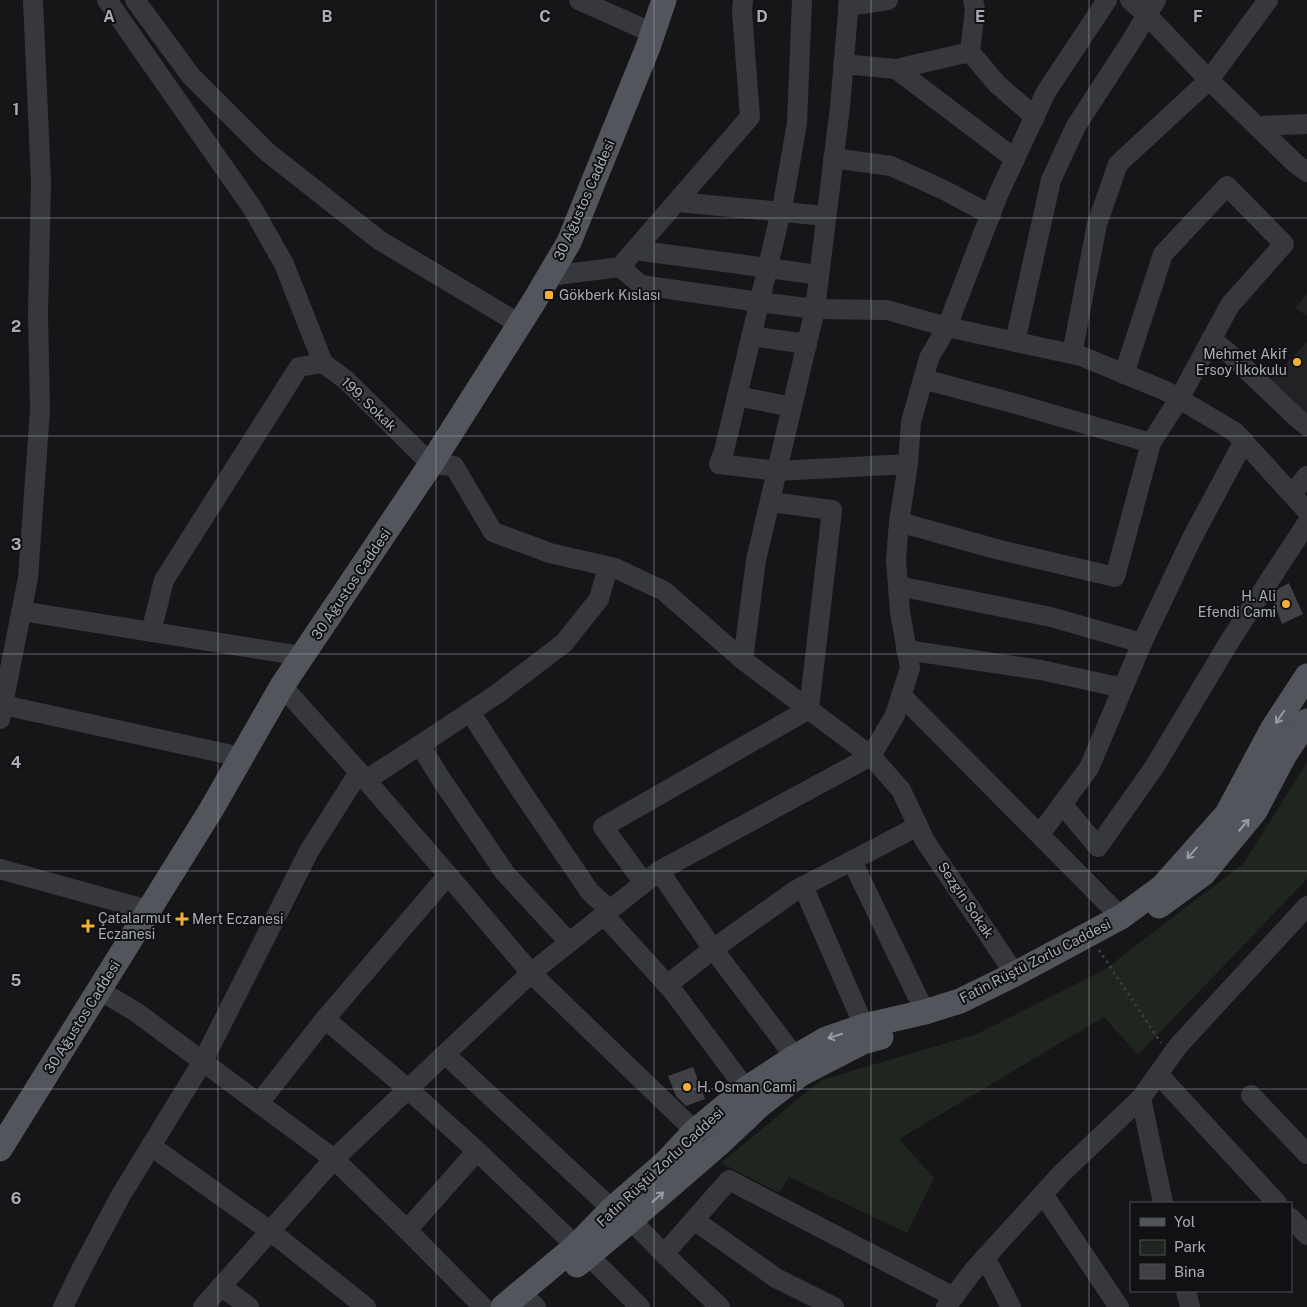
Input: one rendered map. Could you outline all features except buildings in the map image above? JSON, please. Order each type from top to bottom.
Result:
[{"type":"main road","name":"30 Ağustos Caddesi","points":[[0,1149],[211,810],[282,686],[431,464],[520,324],[569,242],[653,33],[664,0]]},
{"type":"main road","name":"Fatin Rüştü Zorlu Caddesi","points":[[622,1215],[666,1162],[695,1131],[746,1089],[795,1057],[826,1039],[864,1026],[925,1012],[960,1001],[1015,974],[1121,917],[1162,887],[1227,814],[1273,728],[1307,676]]},
{"type":"main road","name":"Fatin Rüştü Zorlu Caddesi","points":[[532,1306],[583,1251],[622,1215],[720,1142],[760,1104],[799,1075],[863,1042],[938,1023],[976,1010],[1017,986],[1124,932],[1203,874],[1255,811],[1284,756],[1307,721]]},
{"type":"main road","name":"Fatin Rüştü Zorlu Caddesi","points":[[503,1307],[583,1251]]},
{"type":"street","points":[[33,0],[41,182],[38,314],[40,410],[28,578],[1,712],[241,757]]},
{"type":"street","points":[[107,0],[253,209],[284,264],[323,363],[298,367],[164,580],[151,632]]},
{"type":"street","points":[[134,0],[190,76],[266,151],[378,240],[520,324]]},
{"type":"street","points":[[579,0],[653,33]]},
{"type":"street","points":[[549,276],[620,267],[750,117],[742,12],[743,0]]},
{"type":"street","points":[[802,0],[797,123],[781,211],[768,268],[724,451],[719,464],[777,471],[908,464]]},
{"type":"street","points":[[743,660],[756,560],[815,309],[849,3],[888,0]]},
{"type":"street","points":[[973,0],[975,9],[970,52],[996,84],[1035,118]]},
{"type":"street","points":[[203,1307],[334,1159],[531,973],[652,877],[871,756],[895,715],[910,668],[900,612],[896,560],[912,422],[929,358],[947,327],[998,195],[1046,92],[1107,0]]},
{"type":"street","points":[[1130,0],[1152,8],[1209,80],[1295,163],[1307,172]]},
{"type":"street","points":[[1072,354],[1097,224],[1118,164],[1209,80],[1268,0]]},
{"type":"street","points":[[1015,342],[1052,180],[1076,126],[1152,8]]},
{"type":"street","points":[[843,64],[896,69],[970,52]]},
{"type":"street","points":[[896,69],[1015,159]]},
{"type":"street","points":[[1257,126],[1307,124]]},
{"type":"street","points":[[833,158],[891,166],[944,190],[991,215]]},
{"type":"street","points":[[899,522],[996,549],[1115,577],[1151,443],[1179,399],[1230,305],[1284,244],[1227,186],[1163,254],[1124,374]]},
{"type":"street","points":[[677,202],[826,216]]},
{"type":"street","points":[[635,250],[819,275]]},
{"type":"street","points":[[620,267],[641,285],[815,309],[887,310],[947,327],[1081,356],[1166,391],[1235,432],[1307,511]]},
{"type":"street","points":[[751,336],[807,344]]},
{"type":"street","points":[[1211,339],[1230,354],[1307,426]]},
{"type":"street","name":"199. Sokak","points":[[323,363],[346,380],[431,464]]},
{"type":"street","points":[[923,379],[1151,443]]},
{"type":"street","points":[[737,396],[792,407]]},
{"type":"street","points":[[1040,834],[1089,768],[1142,643],[1192,538],[1244,441]]},
{"type":"street","name":"Sezgin Sokak","points":[[431,464],[454,466],[493,532],[550,553],[615,568],[664,591],[743,660],[871,756],[901,790],[925,840],[1015,974]]},
{"type":"street","points":[[1292,494],[1307,476]]},
{"type":"street","points":[[770,502],[832,510],[808,709],[603,827],[652,877],[713,949],[795,1057]]},
{"type":"street","points":[[1062,804],[1098,847],[1155,766],[1230,639],[1307,523]]},
{"type":"street","points":[[63,1307],[121,1195],[203,1061],[309,851],[363,776],[420,745],[470,712],[564,643],[599,599],[608,567]]},
{"type":"street","points":[[898,586],[1051,617],[1142,643]]},
{"type":"street","points":[[21,611],[302,656]]},
{"type":"street","points":[[906,650],[1041,670],[1123,688]]},
{"type":"street","points":[[282,686],[363,776],[531,973],[695,1131]]},
{"type":"street","points":[[901,695],[1121,917]]},
{"type":"street","points":[[470,712],[590,892],[667,985],[746,1089]]},
{"type":"street","points":[[420,745],[441,780],[505,873],[569,942]]},
{"type":"street","points":[[667,985],[713,949],[796,890],[918,826]]},
{"type":"street","points":[[852,861],[925,1012]]},
{"type":"street","points":[[0,869],[148,910]]},
{"type":"street","points":[[259,1103],[325,1019],[448,875]]},
{"type":"street","points":[[803,886],[864,1026]]},
{"type":"street","points":[[664,1254],[729,1180],[950,1302],[973,1271],[1062,1173],[1141,1098],[1178,1046],[1307,906]]},
{"type":"street","points":[[99,990],[136,1012],[334,1159],[482,1307]]},
{"type":"street","points":[[325,1019],[408,1089],[477,1151],[640,1307]]},
{"type":"street","points":[[445,1054],[720,1307]]},
{"type":"street","points":[[1158,1074],[1277,1202]]},
{"type":"street","points":[[1251,1095],[1307,1154]]},
{"type":"street","points":[[1141,1098],[1163,1202]]},
{"type":"street","points":[[151,1146],[270,1231],[366,1307]]},
{"type":"street","points":[[407,1230],[477,1151]]},
{"type":"street","points":[[1043,1194],[1120,1307]]},
{"type":"street","points":[[1292,1219],[1307,1235]]},
{"type":"street","points":[[694,1220],[776,1278],[834,1307]]},
{"type":"street","points":[[985,1258],[1011,1307]]},
{"type":"street","points":[[221,1286],[249,1307]]},
{"type":"street","points":[[1186,1292],[1190,1307]]},
{"type":"path","points":[[1097,946],[1170,1057]]},
{"type":"shaded area","name":"Mehmet Akif Ersoy İlkokulu","points":[[1307,293],[1307,316],[1295,308]]},
{"type":"shaded area","name":"Mehmet Akif Ersoy İlkokulu","points":[[1307,342],[1307,420],[1268,382]]},
{"type":"green space","points":[[1307,762],[1307,879],[1138,1055],[1104,1017],[899,1139],[934,1178],[907,1233],[789,1177],[779,1193],[721,1163],[821,1080],[977,1034],[1104,970],[1243,864]]},
{"type":"place","name":"Gökberk Kıslası","points":[[549,295]]},
{"type":"place","name":"Mehmet Akif Ersoy İlkokulu","points":[[1297,362]]},
{"type":"place","name":"H. Ali Efendi Cami","points":[[1286,604]]},
{"type":"place","name":"Mert Eczanesi","points":[[182,919]]},
{"type":"place","name":"Çatalarmut Eczanesi","points":[[88,926]]},
{"type":"place","name":"H. Osman Cami","points":[[687,1087]]}]
